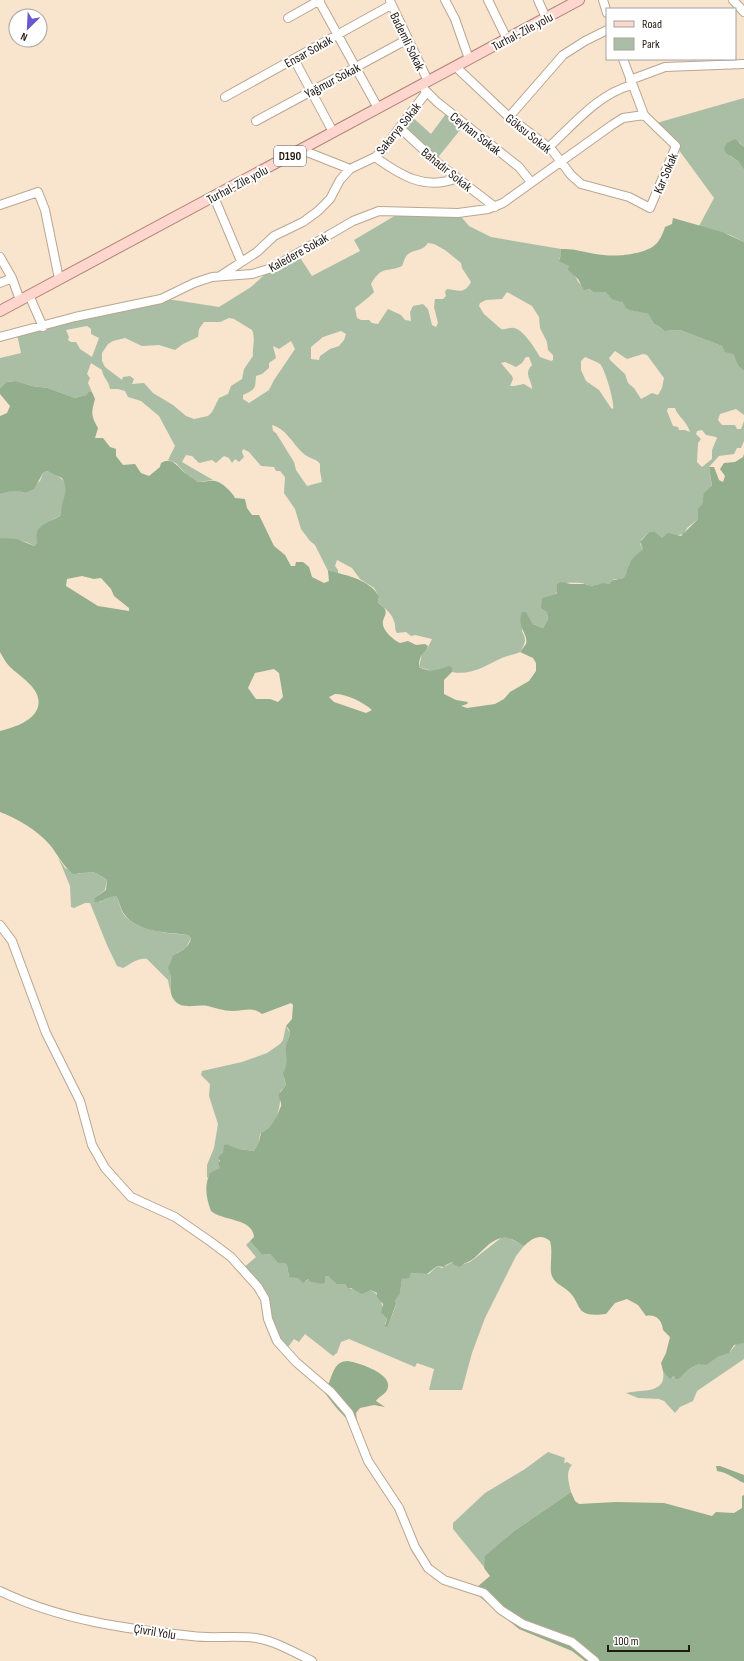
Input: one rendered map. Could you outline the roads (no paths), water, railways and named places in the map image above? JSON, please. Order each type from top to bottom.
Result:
[{"type":"main road","name":"Turhal-Zile yolu","points":[[0,311],[378,108],[425,87],[469,59],[579,0]]},
{"type":"street","points":[[288,18],[320,0],[378,108]]},
{"type":"street","points":[[445,0],[455,19],[469,59]]},
{"type":"street","points":[[488,0],[507,39]]},
{"type":"street","points":[[538,0],[546,18]]},
{"type":"street","points":[[603,0],[606,10]]},
{"type":"street","points":[[733,0],[744,12]]},
{"type":"street","name":"Ensar Sokak","points":[[225,97],[338,34],[390,2]]},
{"type":"street","name":"Bademli Sokak","points":[[390,2],[408,39],[425,87]]},
{"type":"street","points":[[509,117],[563,55],[585,41],[606,30]]},
{"type":"street","name":"Yağmur Sokak","points":[[256,121],[408,39]]},
{"type":"street","points":[[294,59],[333,132]]},
{"type":"street","name":"Kar Sokak","points":[[622,60],[644,115],[676,146],[650,208]]},
{"type":"street","points":[[549,147],[592,107],[631,82],[665,67],[744,64]]},
{"type":"street","name":"Göksu Sokak","points":[[456,67],[509,117],[549,147],[571,175],[581,184],[629,197],[650,208]]},
{"type":"street","name":"Sakarya Sokak","points":[[350,169],[375,157],[400,128],[425,87]]},
{"type":"street","name":"Ceyhan Sokak","points":[[425,87],[519,167],[531,182]]},
{"type":"street","name":"Kaledere Sokak","points":[[0,337],[75,318],[161,299],[194,283],[220,276],[252,274],[272,268],[352,221],[380,211],[458,213],[495,207],[503,204],[531,182],[623,118],[644,115]]},
{"type":"street","name":"Bahadır Sokak","points":[[400,128],[457,178],[495,207]]},
{"type":"street","points":[[220,276],[262,249],[274,236],[303,222],[318,211],[330,199],[340,180],[350,169],[302,150]]},
{"type":"street","points":[[375,157],[397,173],[419,182],[438,184],[457,178]]},
{"type":"street","points":[[0,205],[38,192],[44,210],[59,279]]},
{"type":"street","points":[[214,197],[241,262]]},
{"type":"street","points":[[0,257],[12,278],[20,300]]},
{"type":"street","points":[[0,283],[12,278]]},
{"type":"street","points":[[29,295],[43,327]]},
{"type":"street","points":[[0,925],[12,941],[43,1027],[80,1101],[92,1145],[102,1163],[131,1197],[175,1217],[211,1242],[231,1257],[258,1287],[265,1299],[268,1319],[277,1340],[296,1362],[331,1392],[349,1413],[368,1462],[398,1508],[415,1547],[428,1568],[444,1580],[484,1593],[501,1610],[523,1624],[572,1642],[595,1661]]},
{"type":"street","name":"Çivril Yolu","points":[[0,1591],[38,1608],[80,1619],[196,1637],[245,1637],[264,1640],[284,1647],[312,1661]]}]
